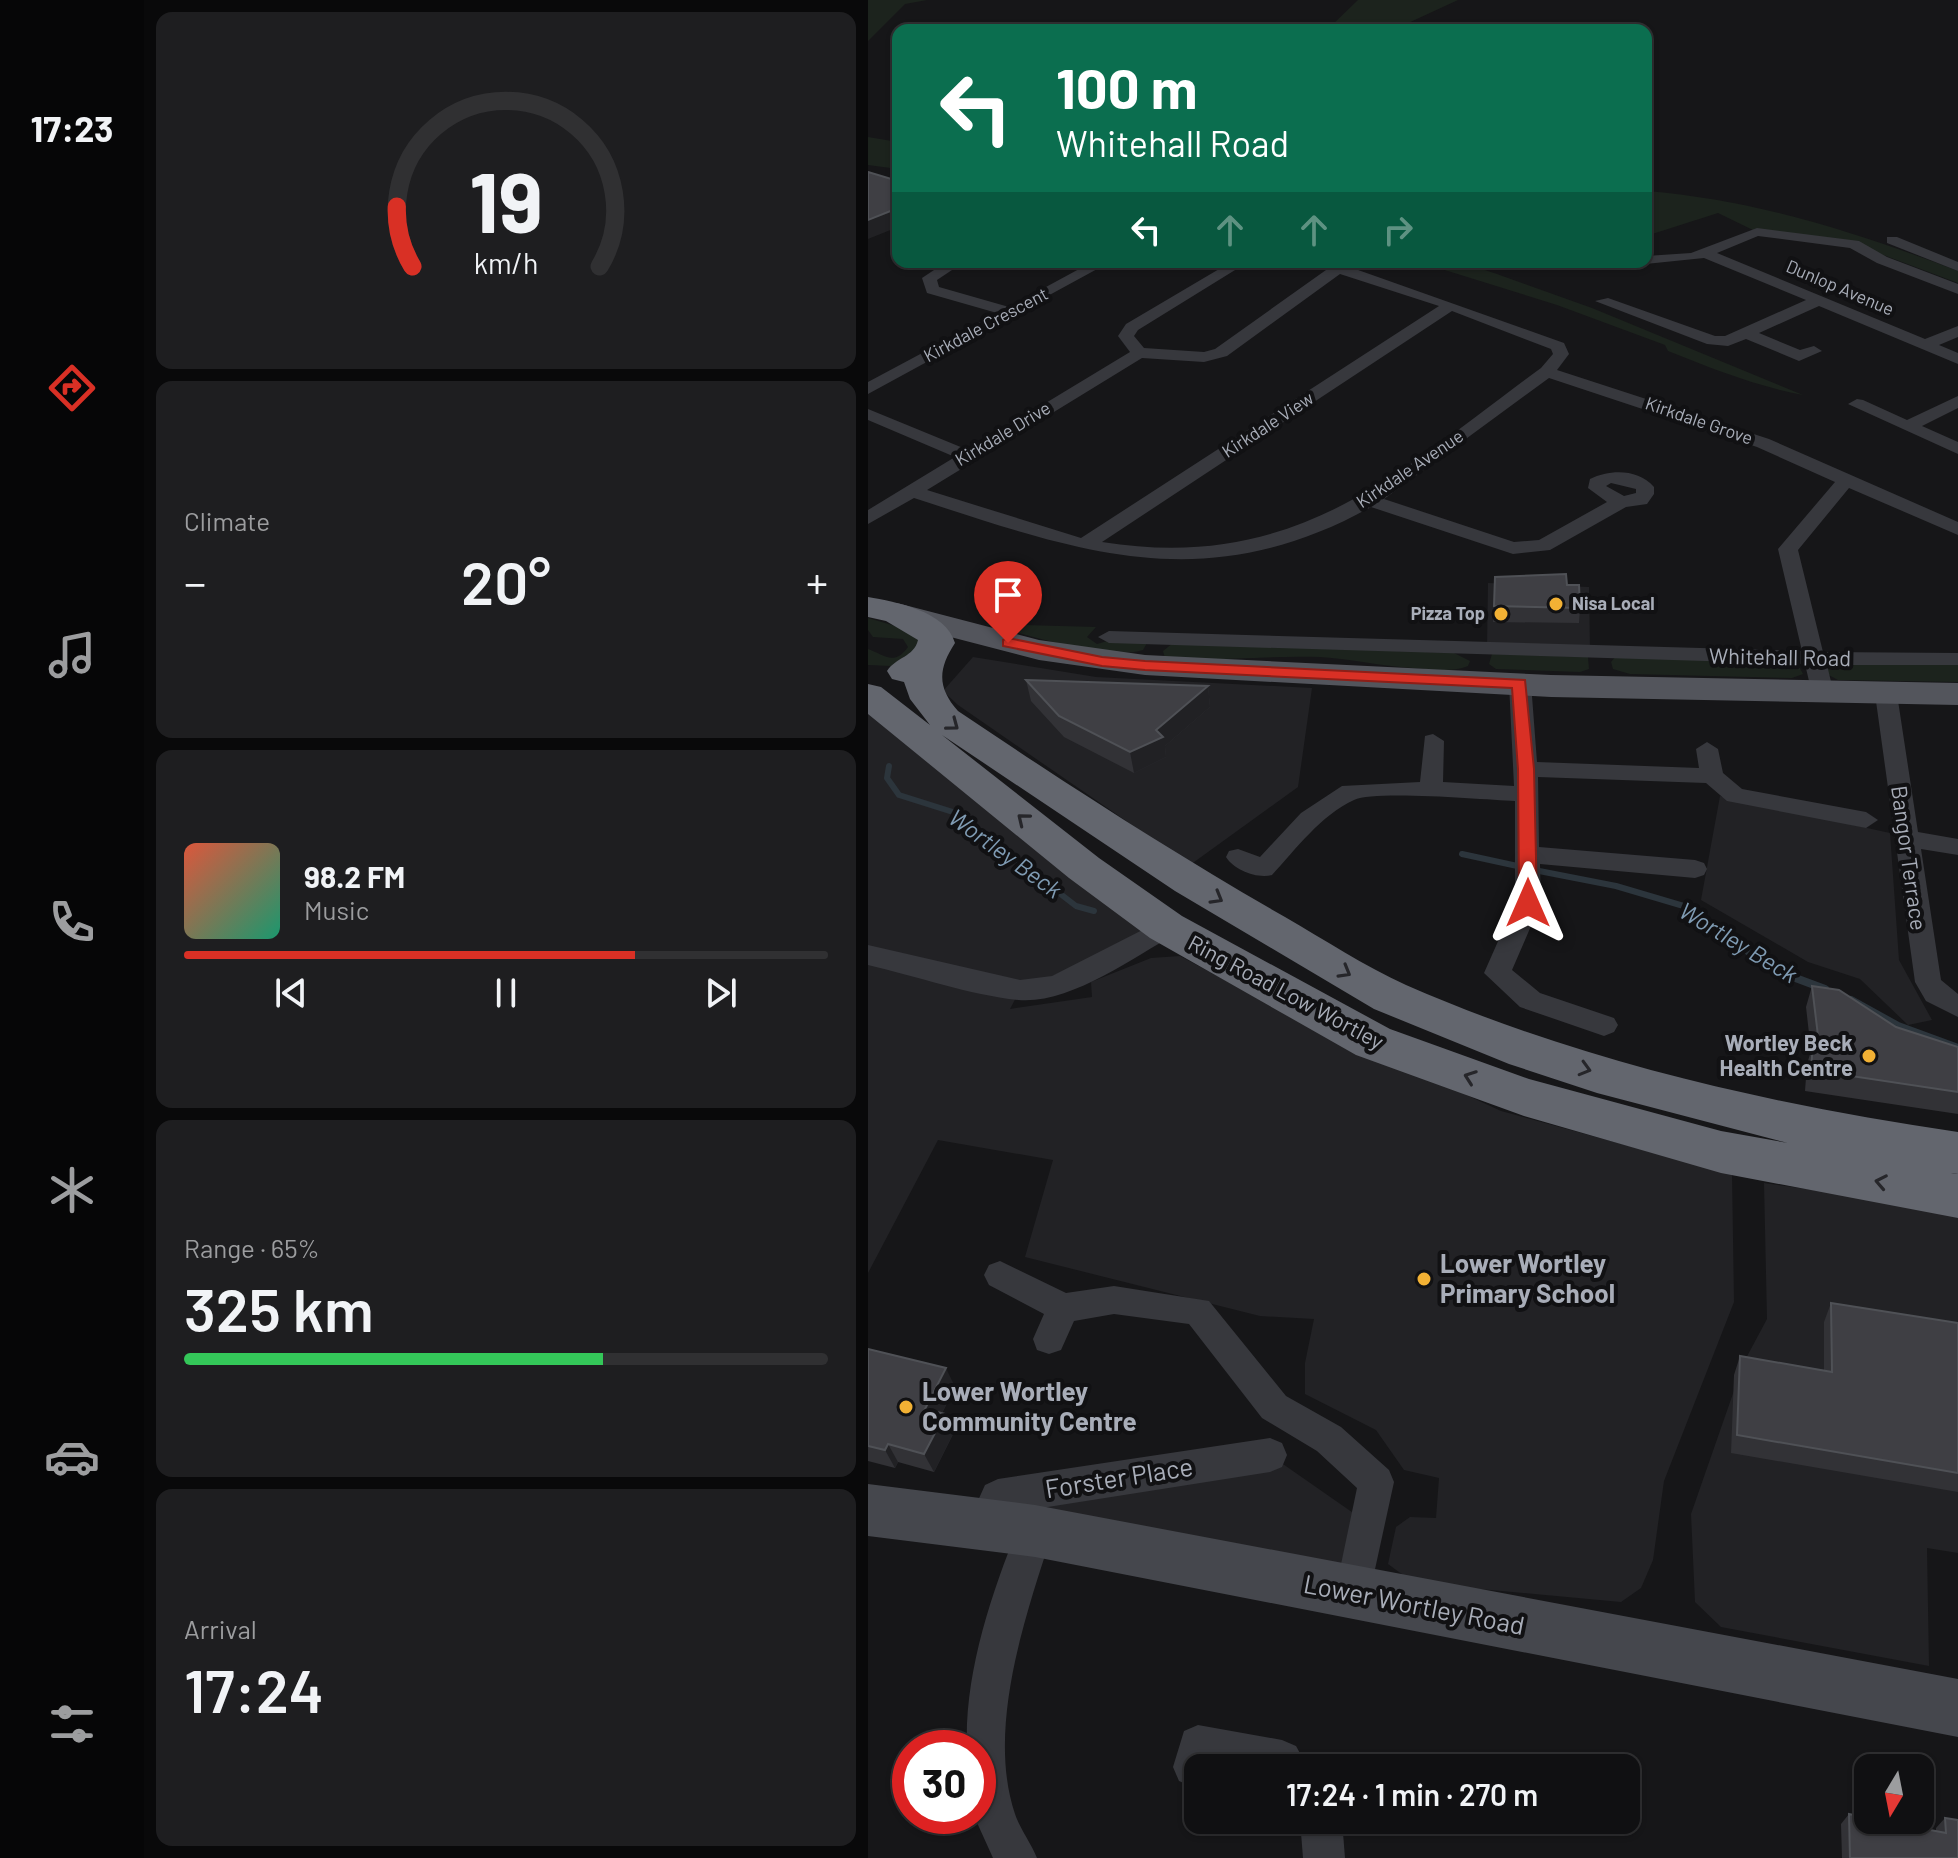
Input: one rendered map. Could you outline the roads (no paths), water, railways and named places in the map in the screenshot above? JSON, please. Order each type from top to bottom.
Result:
[{"type":"highway","name":"Ring Road Low Wortley","points":[[883,610],[935,635],[937,643],[920,677],[924,694],[945,719],[1074,809],[1176,874],[1387,996],[1564,1063],[1773,1121],[1958,1153]]},
{"type":"highway","points":[[868,679],[896,675],[927,659]]},
{"type":"highway","name":"Ring Road Low Wortley","points":[[868,695],[1084,868],[1166,927],[1373,1042],[1524,1097],[1721,1152],[1958,1196]]},
{"type":"highway","points":[[1074,809],[1170,898],[1166,927]]},
{"type":"main road","name":"Whitehall Road","points":[[883,610],[934,619],[1008,643],[1102,662],[1149,652],[1477,664],[1520,683],[1603,669],[1823,694],[1958,694]]},
{"type":"main road","name":"Whitehall Road","points":[[927,659],[968,645],[1008,643]]},
{"type":"street","points":[[1652,261],[1675,260],[1706,253],[1757,232],[1854,244],[1882,260],[1958,289]]},
{"type":"street","points":[[1892,240],[1958,267]]},
{"type":"street","name":"Dunlop Avenue","points":[[1706,253],[1958,359]]},
{"type":"street","points":[[946,268],[929,278],[932,290],[1010,312]]},
{"type":"street","name":"Kirkdale Crescent","points":[[868,389],[1092,268]]},
{"type":"street","points":[[1231,268],[1132,327],[1126,336],[1139,353],[1204,357],[1221,353],[1339,268],[1451,305]]},
{"type":"street","points":[[1603,301],[1713,341],[1728,341],[1817,301]]},
{"type":"street","name":"Kirkdale Avenue","points":[[912,491],[1084,545],[1134,553],[1230,550],[1308,530],[1370,500],[1547,372],[1561,354],[1558,346],[1451,305]]},
{"type":"street","name":"Kirkdale View","points":[[1084,545],[1451,305]]},
{"type":"street","points":[[1926,345],[1958,331]]},
{"type":"street","points":[[1746,333],[1801,355]]},
{"type":"street","name":"Kirkdale Drive","points":[[868,518],[965,455],[1139,353]]},
{"type":"street","name":"Kirkdale Grove","points":[[1547,372],[1763,443],[1958,529]]},
{"type":"street","points":[[1909,426],[1958,401]]},
{"type":"street","points":[[1857,404],[1958,449]]},
{"type":"street","points":[[868,414],[965,455]]},
{"type":"street","points":[[1823,694],[1788,549],[1848,478]]},
{"type":"street","points":[[1370,500],[1513,548],[1543,546],[1621,502]]},
{"type":"street","name":"Whitehall Road","points":[[1109,637],[1149,652]]},
{"type":"street","name":"Whitehall Road","points":[[1477,664],[1603,669],[1814,658],[1958,659]]},
{"type":"street","points":[[1520,683],[1526,769],[1528,903],[1497,973],[1530,1000],[1604,1025]]},
{"type":"street","name":"Bangor Terrace","points":[[1886,694],[1928,982],[1936,994],[1958,1007]]},
{"type":"street","points":[[1431,789],[1433,741]]},
{"type":"street","points":[[1707,749],[1712,776]]},
{"type":"street","points":[[1526,769],[1712,776],[1735,795],[1866,820]]},
{"type":"street","points":[[1238,857],[1271,873],[1310,819],[1350,791],[1431,789],[1525,794]]},
{"type":"street","points":[[1905,838],[1958,847]]},
{"type":"street","points":[[1528,855],[1695,869]]},
{"type":"street","points":[[868,955],[1020,990],[1056,985],[1102,964],[1166,927]]},
{"type":"street","points":[[1000,1275],[1064,1308],[1114,1300],[1198,1311],[1274,1407],[1329,1439],[1376,1482],[1354,1593]]},
{"type":"street","points":[[1049,1339],[1064,1308]]},
{"type":"street","name":"Forster Place","points":[[1010,1528],[998,1497],[1270,1455]]},
{"type":"street","name":"Lower Wortley Road","points":[[868,1510],[1010,1528],[1958,1708]]},
{"type":"street","points":[[1010,1528],[1000,1633],[984,1726],[994,1816],[1016,1858]]},
{"type":"street","points":[[1196,1754],[1198,1745],[1248,1754]]},
{"type":"street","points":[[1322,1834],[1324,1858]]},
{"type":"waterway","name":"Wortley Beck","points":[[889,766],[887,778],[899,795],[956,813],[1076,906],[1094,911]]},
{"type":"waterway","name":"Wortley Beck","points":[[1462,854],[1522,867]]},
{"type":"waterway","name":"Wortley Beck","points":[[1534,870],[1616,886],[1687,907],[1729,937]]},
{"type":"waterway","name":"Wortley Beck","points":[[1726,935],[1774,970],[1825,989]]},
{"type":"waterway","name":"Wortley Beck","points":[[1851,1000],[1898,1026],[1958,1048]]},
{"type":"place","name":"Nisa Local","points":[[1556,604]]},
{"type":"place","name":"Pizza Top","points":[[1501,614]]},
{"type":"place","name":"Wortley Beck Health Centre","points":[[1869,1056]]},
{"type":"place","name":"Lower Wortley Primary School","points":[[1424,1279]]},
{"type":"place","name":"Lower Wortley Community Centre","points":[[906,1407]]}]
